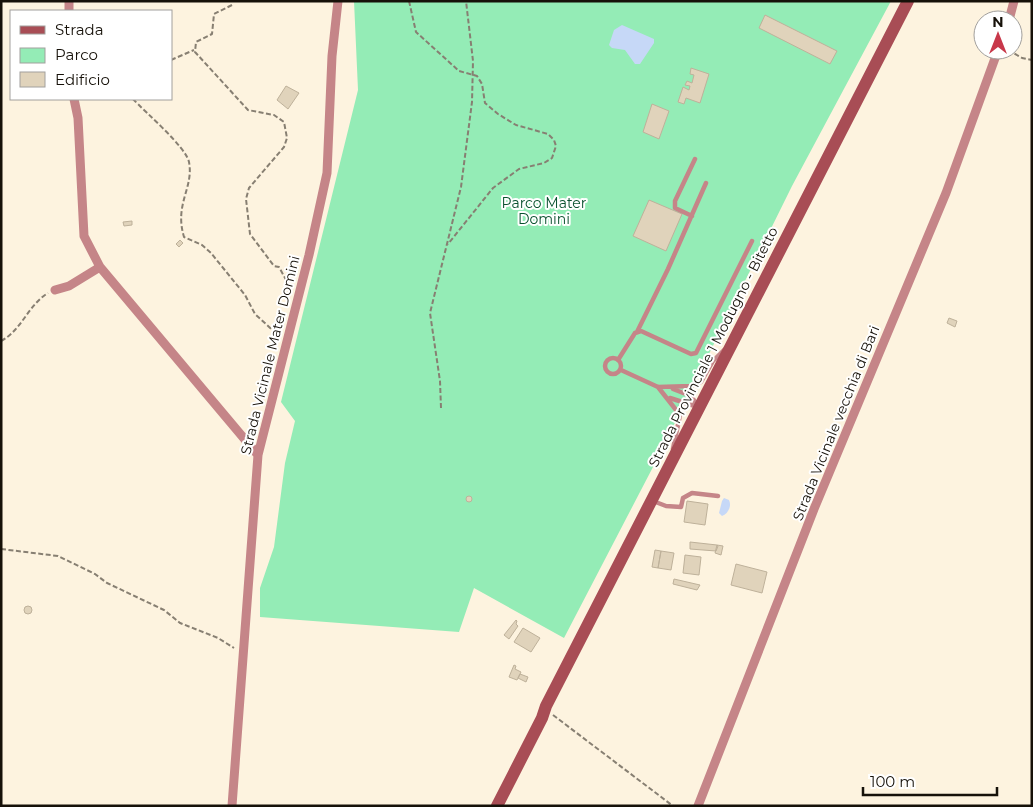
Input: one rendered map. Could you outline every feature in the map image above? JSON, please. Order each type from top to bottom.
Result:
[{"type":"main road","name":"Strada Provinciale 1 Modugno - Bitetto","points":[[497,806],[542,718],[546,706],[908,1]]},
{"type":"main road","name":"Strada Provinciale 1 Modugno - Bitetto","points":[[488,806],[537,716],[546,706]]},
{"type":"street","name":"Strada Vicinale Mater Domini","points":[[232,806],[258,455],[327,173],[332,56],[338,1]]},
{"type":"street","name":"Strada Vicinale vecchia di Bari","points":[[698,806],[814,509],[946,193],[994,60]]},
{"type":"street","points":[[74,100],[78,118],[84,236],[100,268],[258,455]]},
{"type":"street","points":[[54,290],[69,286],[100,268]]},
{"type":"lane","points":[[692,216],[675,208],[675,201],[695,159]]},
{"type":"lane","points":[[618,360],[637,332],[706,183]]},
{"type":"lane","points":[[637,332],[653,335],[690,354],[696,353],[752,241]]},
{"type":"lane","points":[[621,370],[658,387],[691,386],[702,382],[713,361],[732,342]]},
{"type":"lane","points":[[613,358],[618,360],[621,364],[621,370],[617,374],[612,375],[607,372],[605,367],[608,360],[613,358]]},
{"type":"lane","points":[[658,387],[678,411],[680,420],[675,433],[671,462]]},
{"type":"lane","points":[[670,388],[690,396],[699,407]]},
{"type":"lane","points":[[667,396],[675,401],[699,407]]},
{"type":"lane","points":[[652,500],[666,506],[681,507],[684,498],[692,493],[718,496]]},
{"type":"path","points":[[409,1],[416,32],[459,71],[472,74],[482,84],[485,103],[516,125],[548,134],[554,140],[556,146],[552,158],[544,163],[519,168],[492,188],[447,245]]},
{"type":"path","points":[[441,408],[440,380],[430,313],[461,187],[472,102],[472,74],[466,1]]},
{"type":"path","points":[[232,4],[214,14],[212,34],[196,42],[195,49],[248,110],[274,115],[284,122],[287,138],[284,147],[249,188],[246,209],[250,234],[274,266],[279,267],[290,288],[298,296]]},
{"type":"path","points":[[172,60],[195,49]]},
{"type":"path","points":[[134,100],[187,156],[190,172],[180,216],[184,237],[202,245],[211,253],[245,295],[255,314],[286,342]]},
{"type":"path","points":[[1,341],[15,332],[42,298],[54,290]]},
{"type":"path","points":[[1,549],[21,553],[58,556],[95,574],[107,583],[164,610],[180,623],[243,651]]},
{"type":"path","points":[[546,706],[557,720],[673,806]]},
{"type":"green space","name":"Parco Mater Domini","points":[[354,1],[891,1],[792,186],[653,467],[564,638],[474,588],[459,632],[260,617],[260,588],[274,547],[285,463],[295,421],[281,402],[358,90]]},
{"type":"water","points":[[622,25],[654,39],[654,43],[640,64],[635,64],[625,50],[612,48],[609,45],[614,30]]},
{"type":"water","points":[[724,498],[729,500],[730,507],[728,512],[722,516],[719,513]]},
{"type":"building","points":[[765,15],[837,51],[830,64],[759,28]]},
{"type":"building","points":[[691,68],[709,74],[700,103],[686,98],[684,104],[678,102],[683,87],[689,90],[690,86],[685,85],[687,81],[692,83],[694,75],[690,74]]},
{"type":"building","points":[[286,86],[299,93],[288,109],[277,100]]},
{"type":"building","points":[[652,104],[669,111],[659,139],[643,132]]},
{"type":"building","points":[[649,200],[682,214],[666,251],[633,236]]},
{"type":"building","points":[[132,221],[132,225],[124,226],[123,222]]},
{"type":"building","points":[[180,240],[183,243],[179,247],[176,244]]},
{"type":"building","points":[[949,318],[957,321],[955,327],[947,323]]},
{"type":"building","points":[[469,496],[472,499],[469,502],[466,499]]},
{"type":"building","points":[[687,501],[708,504],[705,525],[684,522]]},
{"type":"building","points":[[690,542],[718,546],[716,551],[690,549]]},
{"type":"building","points":[[717,545],[723,546],[721,555],[715,553]]},
{"type":"building","points":[[655,550],[661,551],[658,568],[652,567]]},
{"type":"building","points":[[661,551],[674,553],[671,570],[658,568]]},
{"type":"building","points":[[685,555],[701,557],[699,575],[683,573]]},
{"type":"building","points":[[736,564],[767,572],[762,593],[731,585]]},
{"type":"building","points":[[674,579],[700,585],[697,590],[673,584]]},
{"type":"building","points":[[28,606],[32,610],[28,614],[24,610]]},
{"type":"building","points":[[516,620],[518,626],[509,639],[504,635]]},
{"type":"building","points":[[523,628],[540,638],[531,652],[514,642]]},
{"type":"building","points":[[514,665],[516,666],[515,669],[521,672],[517,680],[509,677]]},
{"type":"building","points":[[520,674],[528,677],[526,682],[518,678]]}]
